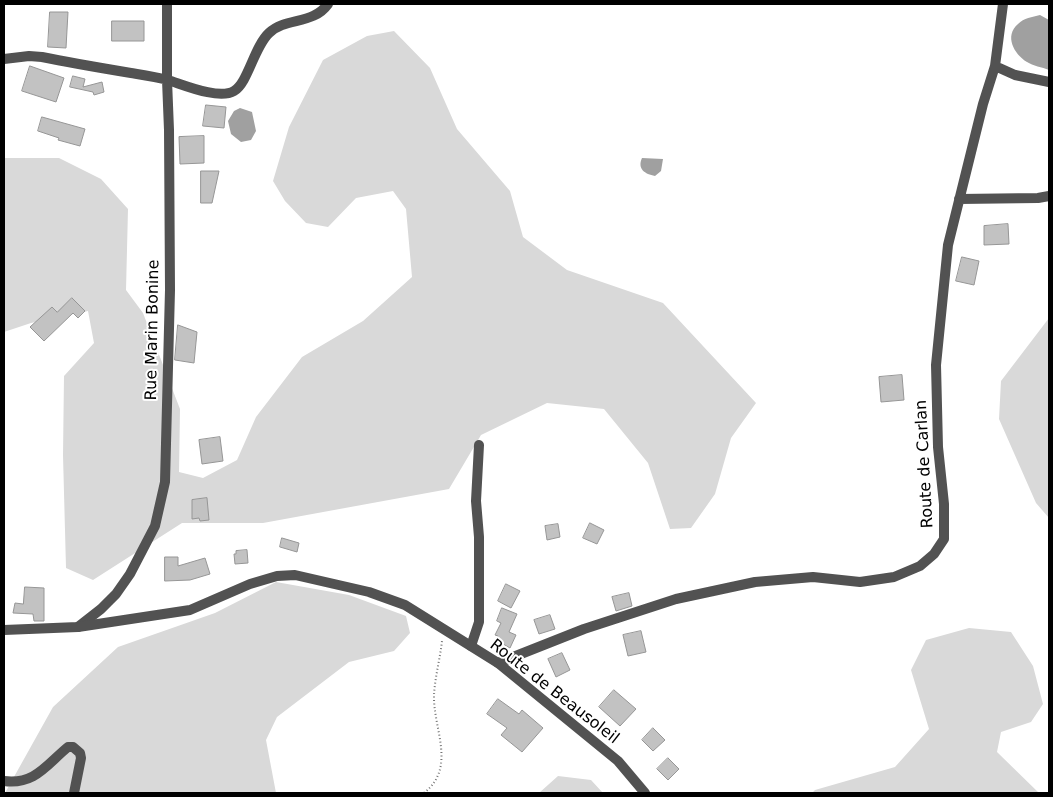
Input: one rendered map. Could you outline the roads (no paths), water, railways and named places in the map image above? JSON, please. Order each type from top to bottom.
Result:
[{"type":"street","name":"Rue Marin Bonine","points":[[78,627],[116,594],[130,574],[155,526],[165,482],[170,290],[166,4]]},
{"type":"street","points":[[4,59],[29,56],[42,57],[167,80],[196,90],[222,94],[230,93],[237,90],[243,82],[260,45],[269,33],[282,24],[313,17],[328,4]]},
{"type":"street","name":"Route de Carlan","points":[[498,664],[584,630],[676,599],[755,582],[813,577],[860,582],[894,577],[920,566],[934,554],[944,539],[944,504],[938,447],[936,365],[948,245],[983,104],[996,66],[1003,4]]},
{"type":"street","points":[[996,66],[1015,75],[1049,82]]},
{"type":"street","points":[[960,199],[1038,198],[1049,196]]},
{"type":"street","points":[[471,646],[479,622],[479,537],[476,502],[479,446]]},
{"type":"street","name":"Route de Beausoleil","points":[[4,630],[78,627],[190,610],[250,584],[276,576],[295,575],[370,592],[405,605],[498,664],[618,761],[645,793]]},
{"type":"street","points":[[4,782],[27,780],[40,772],[68,747],[73,747],[80,753],[82,758],[74,793]]}]
